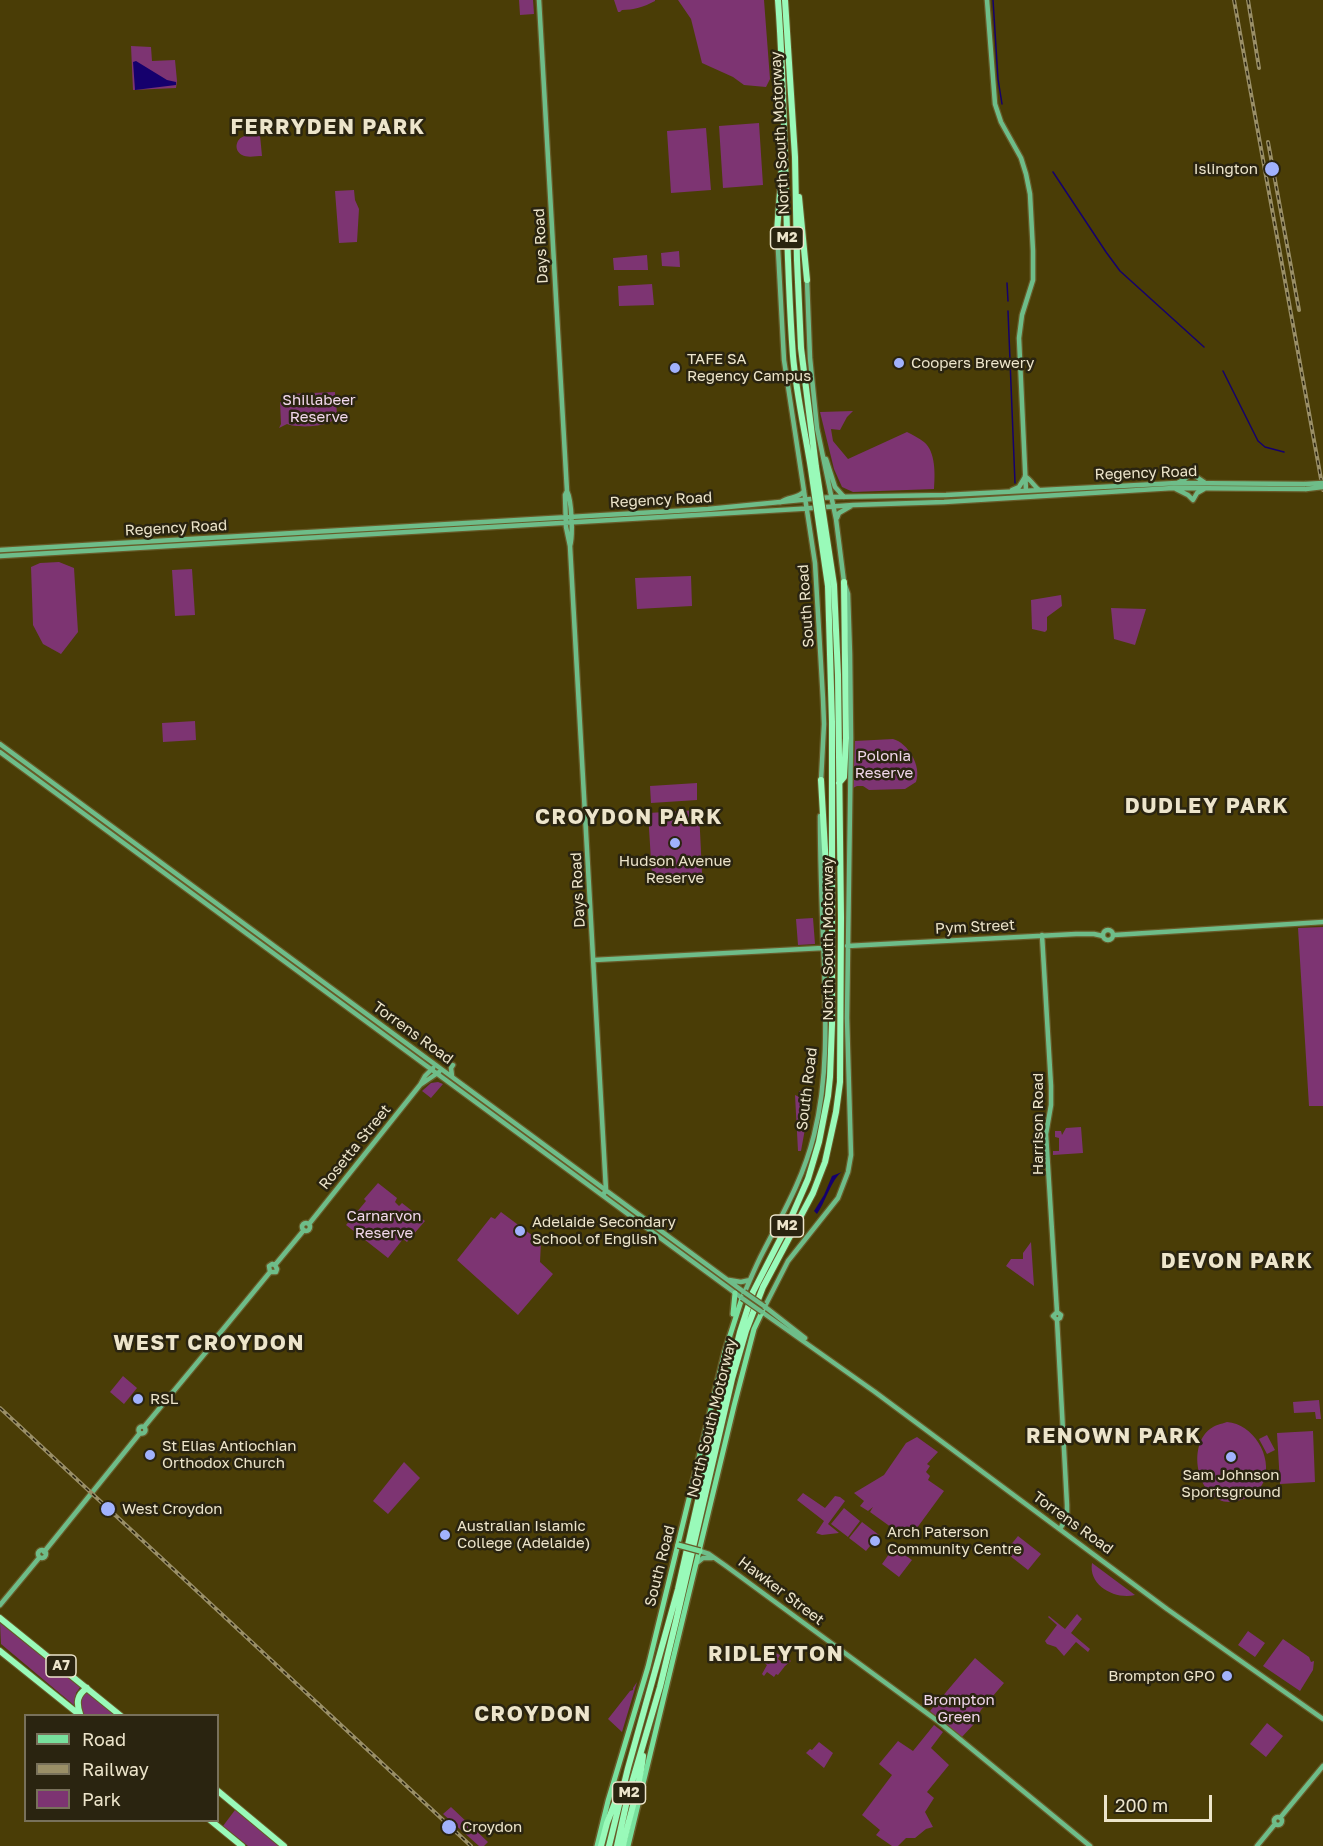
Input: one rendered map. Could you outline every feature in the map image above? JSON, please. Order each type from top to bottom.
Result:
[{"type":"highway","name":"North South Motorway","points":[[778,0],[782,43],[787,253],[793,359],[814,468]]},
{"type":"highway","name":"North South Motorway","points":[[617,1846],[628,1796],[676,1621],[732,1379],[746,1331],[763,1287],[813,1193],[825,1162],[840,1082],[839,784],[831,585],[814,468],[801,348],[795,158],[785,0]]},
{"type":"highway","name":"M2","points":[[777,231],[785,145]]},
{"type":"highway","points":[[795,158],[807,280]]},
{"type":"highway","points":[[839,784],[844,777],[846,738],[844,582]]},
{"type":"highway","name":"North South Motorway","points":[[609,1846],[628,1768],[673,1608],[740,1332],[753,1292],[801,1196],[819,1142],[828,1096],[832,1053],[831,585]]},
{"type":"highway","points":[[821,780],[827,898],[831,915]]},
{"type":"highway","name":"A7","points":[[0,1618],[119,1714]]},
{"type":"highway","points":[[0,1644],[2,1652]]},
{"type":"highway","name":"A7","points":[[2,1652],[80,1714]]},
{"type":"highway","points":[[81,1714],[77,1706],[78,1698],[87,1688]]},
{"type":"highway","points":[[623,1846],[641,1775],[645,1740]]},
{"type":"highway","points":[[599,1846],[628,1768]]},
{"type":"highway","points":[[219,1792],[284,1846]]},
{"type":"highway","points":[[211,1822],[242,1846]]},
{"type":"main road","name":"Days Road","points":[[539,0],[567,491],[565,495],[571,534],[604,1192]]},
{"type":"main road","points":[[987,0],[995,104],[1001,122],[1021,158],[1030,194],[1034,251],[1033,280],[1022,315],[1019,338],[1026,497]]},
{"type":"main road","name":"South Road","points":[[599,1846],[608,1801],[648,1667],[733,1324],[750,1280],[792,1198],[807,1158],[818,1116],[822,1088],[825,1042],[820,869],[824,724],[822,680],[812,536],[784,360],[777,231]]},
{"type":"main road","points":[[628,1846],[734,1406],[757,1323],[788,1261],[838,1198],[849,1168],[852,1140],[847,1018],[851,716],[848,594],[844,582],[834,506],[817,428],[810,358],[807,280]]},
{"type":"main road","points":[[817,428],[835,487],[844,498]]},
{"type":"main road","points":[[1192,470],[1195,476],[1207,485],[1197,493],[1193,500],[1175,486],[1192,470]]},
{"type":"main road","points":[[1025,476],[1040,490]]},
{"type":"main road","points":[[1010,491],[1019,487],[1025,476]]},
{"type":"main road","points":[[781,502],[804,492],[803,484]]},
{"type":"main road","name":"Regency Road","points":[[0,556],[569,520],[832,497],[1207,485],[1323,485]]},
{"type":"main road","name":"Regency Road","points":[[0,550],[569,520],[584,522],[834,506],[1061,495],[1124,488]]},
{"type":"main road","points":[[1061,489],[1061,495]]},
{"type":"main road","points":[[937,495],[944,502]]},
{"type":"main road","points":[[836,519],[839,513],[853,505]]},
{"type":"main road","points":[[798,509],[807,516],[808,520]]},
{"type":"main road","name":"Days Road","points":[[569,520],[568,542],[570,546]]},
{"type":"main road","points":[[571,534],[577,525],[584,522]]},
{"type":"main road","name":"Torrens Road","points":[[0,744],[437,1065],[735,1293],[743,1295]]},
{"type":"main road","name":"Torrens Road","points":[[0,752],[447,1081],[727,1280],[743,1295],[1167,1609],[1323,1719]]},
{"type":"main road","name":"Pym Street","points":[[848,946],[1042,935],[1088,934],[1103,936],[1110,940],[1114,935],[1323,922]]},
{"type":"main road","name":"Harrison Road","points":[[1042,935],[1051,1086],[1051,1105],[1046,1134],[1057,1312],[1061,1315],[1057,1320],[1067,1505],[1067,1517],[1060,1529]]},
{"type":"main road","points":[[594,960],[823,948]]},
{"type":"main road","points":[[423,1062],[426,1078],[447,1081]]},
{"type":"main road","name":"Rosetta Street","points":[[0,1605],[39,1558],[45,1557],[44,1552],[140,1433],[139,1427],[144,1427],[211,1346],[215,1345],[215,1339],[270,1272],[269,1266],[275,1265],[304,1230],[309,1229],[309,1224],[431,1069],[437,1065]]},
{"type":"main road","points":[[453,1065],[451,1068],[453,1077]]},
{"type":"main road","name":"Rosetta Street","points":[[426,1078],[442,1069]]},
{"type":"main road","points":[[727,1280],[736,1282],[750,1280]]},
{"type":"main road","points":[[733,1324],[735,1293]]},
{"type":"main road","points":[[757,1323],[764,1319],[776,1318],[771,1306],[771,1293]]},
{"type":"main road","name":"Hawker Street","points":[[678,1545],[715,1558],[939,1722],[1090,1846]]},
{"type":"main road","points":[[698,1562],[703,1558],[715,1558]]},
{"type":"main road","points":[[1257,1846],[1275,1824],[1275,1819],[1280,1818],[1323,1766]]},
{"type":"green space","points":[[519,0],[533,0],[534,14],[520,15]]},
{"type":"green space","points":[[614,0],[655,1],[638,8],[618,12]]},
{"type":"green space","points":[[678,0],[764,0],[770,79],[766,87],[744,85],[733,77],[702,63],[691,19]]},
{"type":"green space","points":[[131,46],[151,47],[152,61],[175,60],[176,88],[133,90]]},
{"type":"green space","points":[[759,123],[763,185],[723,188],[719,126]]},
{"type":"green space","points":[[706,128],[711,190],[671,193],[667,131]]},
{"type":"green space","points":[[260,135],[262,156],[246,156],[239,153],[237,144],[239,139]]},
{"type":"green space","points":[[354,190],[359,209],[357,242],[339,243],[335,191]]},
{"type":"green space","points":[[679,251],[680,267],[662,266],[661,253]]},
{"type":"green space","points":[[647,255],[648,270],[614,270],[613,258]]},
{"type":"green space","points":[[652,284],[654,305],[619,306],[618,286]]},
{"type":"green space","name":"Shillabeer Reserve","points":[[335,392],[337,414],[333,420],[322,425],[287,424],[279,428],[281,424],[280,402],[290,406],[289,394]]},
{"type":"green space","points":[[853,411],[840,430],[831,429],[833,441],[848,459],[907,432],[924,442],[931,452],[934,464],[934,489],[853,492],[842,487],[834,469],[820,412]]},
{"type":"green space","points":[[59,562],[74,568],[78,632],[61,654],[43,644],[33,625],[31,567],[40,563]]},
{"type":"green space","points":[[192,569],[195,615],[175,616],[172,570]]},
{"type":"green space","points":[[691,576],[692,606],[637,609],[635,578]]},
{"type":"green space","points":[[1061,595],[1062,606],[1047,617],[1047,630],[1045,632],[1032,629],[1031,600]]},
{"type":"green space","points":[[1111,608],[1146,609],[1135,645],[1114,639]]},
{"type":"green space","points":[[195,721],[196,740],[163,742],[162,723]]},
{"type":"green space","name":"Polonia Reserve","points":[[893,739],[904,745],[912,756],[917,769],[916,782],[905,789],[869,790],[863,786],[853,788],[855,741]]},
{"type":"green space","points":[[697,783],[697,800],[651,803],[650,786]]},
{"type":"green space","name":"Hudson Avenue Reserve","points":[[699,810],[702,873],[652,876],[648,813]]},
{"type":"green space","points":[[813,918],[815,944],[798,945],[796,919]]},
{"type":"green space","points":[[1323,927],[1323,1106],[1309,1106],[1298,928]]},
{"type":"green space","points":[[431,1083],[443,1084],[431,1098],[422,1091]]},
{"type":"green space","points":[[812,1090],[801,1151],[798,1151],[795,1095],[799,1097],[799,1091]]},
{"type":"green space","points":[[1081,1127],[1083,1153],[1053,1155],[1053,1151],[1059,1151],[1059,1138],[1055,1137],[1055,1131],[1061,1131],[1062,1135],[1066,1128]]},
{"type":"green space","name":"Carnarvon Reserve","points":[[378,1183],[397,1198],[395,1202],[399,1206],[402,1203],[425,1221],[407,1242],[403,1239],[388,1258],[346,1225]]},
{"type":"green space","points":[[501,1212],[541,1242],[540,1262],[553,1274],[518,1315],[457,1260],[491,1217],[495,1219]]},
{"type":"green space","points":[[1031,1242],[1034,1286],[1006,1266],[1011,1259],[1023,1259],[1023,1253]]},
{"type":"green space","points":[[123,1376],[137,1388],[124,1404],[110,1392]]},
{"type":"green space","points":[[1319,1400],[1321,1419],[1316,1419],[1315,1412],[1294,1413],[1293,1402]]},
{"type":"green space","name":"Sam Johnson Sportsground","points":[[1227,1422],[1236,1424],[1253,1435],[1259,1443],[1266,1462],[1264,1481],[1256,1493],[1230,1502],[1219,1500],[1210,1493],[1203,1484],[1197,1460],[1198,1448],[1203,1437],[1212,1428]]},
{"type":"green space","points":[[1313,1431],[1315,1482],[1280,1484],[1277,1433]]},
{"type":"green space","points":[[1267,1435],[1275,1450],[1267,1454],[1259,1439]]},
{"type":"green space","points":[[917,1437],[938,1452],[927,1464],[930,1466],[926,1472],[930,1476],[928,1480],[944,1491],[914,1532],[911,1530],[907,1535],[898,1528],[895,1530],[870,1512],[873,1507],[868,1511],[860,1506],[864,1501],[854,1493],[884,1475],[906,1443]]},
{"type":"green space","points":[[404,1462],[420,1478],[388,1514],[373,1501]]},
{"type":"green space","points":[[803,1493],[825,1508],[835,1496],[845,1501],[828,1524],[839,1533],[822,1535],[816,1533],[824,1521],[797,1500]]},
{"type":"green space","points":[[844,1508],[860,1521],[848,1537],[831,1524]]},
{"type":"green space","points":[[862,1522],[879,1535],[866,1551],[849,1538]]},
{"type":"green space","points":[[1018,1536],[1041,1554],[1028,1570],[1005,1552]]},
{"type":"green space","points":[[894,1547],[912,1560],[899,1577],[882,1564]]},
{"type":"green space","points":[[1092,1563],[1135,1595],[1112,1593],[1099,1585],[1094,1578]]},
{"type":"green space","points":[[1077,1614],[1082,1619],[1071,1633],[1090,1649],[1088,1652],[1076,1642],[1064,1656],[1056,1647],[1045,1641],[1057,1625],[1048,1617],[1065,1629]]},
{"type":"green space","points":[[0,1623],[81,1686],[76,1693],[75,1706],[1,1644]]},
{"type":"green space","points":[[1248,1631],[1265,1643],[1255,1657],[1238,1645]]},
{"type":"green space","points":[[1283,1639],[1309,1657],[1311,1662],[1314,1661],[1313,1670],[1300,1691],[1263,1666]]},
{"type":"green space","points":[[776,1653],[780,1655],[778,1659],[783,1663],[787,1658],[791,1661],[778,1675],[774,1677],[767,1672],[764,1676],[762,1674],[767,1665],[763,1662],[769,1664]]},
{"type":"green space","name":"Brompton Green","points":[[975,1658],[1004,1683],[961,1738],[930,1711]]},
{"type":"green space","points":[[637,1682],[622,1732],[608,1719]]},
{"type":"green space","points":[[87,1690],[118,1714],[84,1714],[79,1707],[79,1699]]},
{"type":"green space","points":[[1267,1723],[1283,1736],[1266,1757],[1250,1744]]},
{"type":"green space","points":[[934,1725],[943,1732],[931,1748],[949,1765],[927,1792],[934,1798],[925,1812],[933,1827],[926,1829],[915,1838],[906,1838],[898,1846],[892,1846],[876,1835],[880,1830],[862,1815],[892,1775],[879,1764],[898,1741],[913,1751]]},
{"type":"green space","points":[[819,1742],[833,1753],[824,1768],[806,1753]]},
{"type":"green space","points":[[451,1807],[488,1842],[484,1846],[479,1846],[443,1814]]},
{"type":"green space","points":[[235,1810],[280,1846],[248,1846],[223,1826]]},
{"type":"shaded area","points":[[136,61],[167,80],[176,82],[176,85],[135,90],[133,62]]},
{"type":"shaded area","points":[[842,1172],[835,1180],[817,1214],[814,1211],[832,1176]]},
{"type":"waterway","points":[[993,0],[998,79],[1002,104]]},
{"type":"waterway","points":[[1053,172],[1120,271],[1204,347]]},
{"type":"waterway","points":[[1007,283],[1008,301]]},
{"type":"waterway","points":[[1008,311],[1015,483]]},
{"type":"waterway","points":[[1223,371],[1258,441],[1265,447],[1284,452]]},
{"type":"railway","points":[[1234,0],[1323,490]]},
{"type":"railway","points":[[1248,0],[1259,68]]},
{"type":"railway","points":[[1268,142],[1299,310]]},
{"type":"railway","points":[[0,1408],[471,1846]]},
{"type":"place","name":"Islington","points":[[1272,169]]},
{"type":"place","name":"Coopers Brewery","points":[[899,363]]},
{"type":"place","name":"TAFE SA Regency Campus","points":[[675,368]]},
{"type":"place","name":"Hudson Avenue Reserve","points":[[675,843]]},
{"type":"place","name":"Adelaide Secondary School of English","points":[[520,1231]]},
{"type":"place","name":"RSL","points":[[138,1399]]},
{"type":"place","name":"St Elias Antiochian Orthodox Church","points":[[150,1455]]},
{"type":"place","name":"Sam Johnson Sportsground","points":[[1231,1457]]},
{"type":"place","name":"West Croydon","points":[[108,1509]]},
{"type":"place","name":"Australian Islamic College (Adelaide)","points":[[445,1535]]},
{"type":"place","name":"Arch Paterson Community Centre","points":[[875,1541]]},
{"type":"place","name":"Brompton GPO","points":[[1227,1676]]},
{"type":"place","name":"Croydon","points":[[449,1827]]},
{"type":"district","name":"FERRYDEN PARK","points":[[328,127]]},
{"type":"district","name":"DUDLEY PARK","points":[[1207,806]]},
{"type":"district","name":"CROYDON PARK","points":[[629,817]]},
{"type":"district","name":"DEVON PARK","points":[[1237,1261]]},
{"type":"district","name":"WEST CROYDON","points":[[209,1343]]},
{"type":"district","name":"RENOWN PARK","points":[[1114,1436]]},
{"type":"district","name":"RIDLEYTON","points":[[776,1654]]},
{"type":"district","name":"CROYDON","points":[[533,1714]]}]
